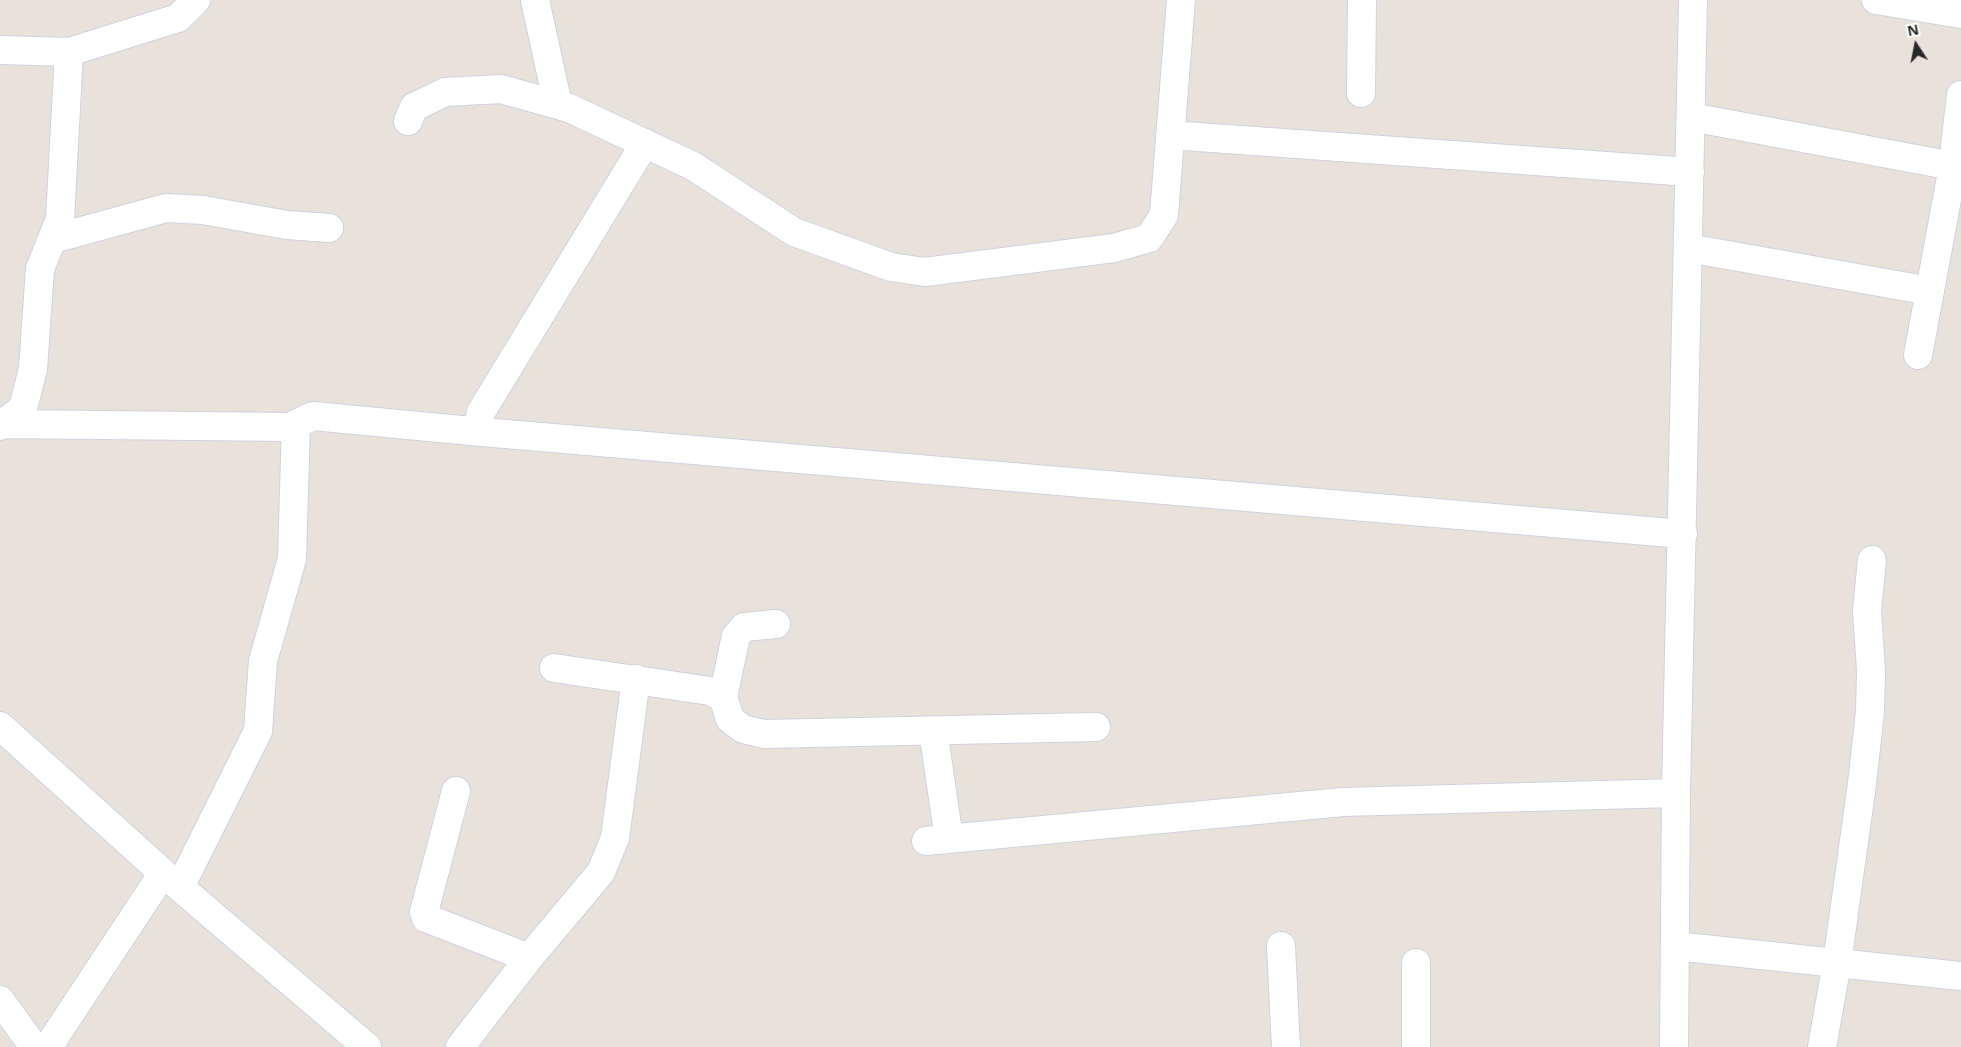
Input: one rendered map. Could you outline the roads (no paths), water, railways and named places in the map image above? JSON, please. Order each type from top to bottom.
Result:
[{"type":"street","points":[[0,50],[69,52],[178,18],[196,0]]},
{"type":"street","points":[[535,0],[558,105]]},
{"type":"street","points":[[408,121],[414,106],[445,92],[501,89],[569,108],[693,166],[794,232],[891,267],[926,272],[1114,248],[1149,238],[1164,215],[1181,0]]},
{"type":"street","points":[[1361,93],[1362,0]]},
{"type":"street","points":[[1674,1047],[1676,793],[1693,0]]},
{"type":"street","points":[[1876,0],[1961,14]]},
{"type":"street","points":[[3,425],[23,408],[33,369],[40,269],[60,218],[69,52]]},
{"type":"street","points":[[1918,355],[1953,166],[1961,95]]},
{"type":"street","points":[[1691,117],[1953,166]]},
{"type":"street","points":[[1170,135],[1690,172]]},
{"type":"street","points":[[482,432],[479,422],[481,412],[645,143]]},
{"type":"street","points":[[53,239],[166,208],[203,210],[287,225],[329,228]]},
{"type":"street","points":[[1688,248],[1930,291]]},
{"type":"street","points":[[3,425],[290,427],[313,416],[1682,534]]},
{"type":"street","points":[[48,1047],[172,880],[258,731],[263,661],[292,559],[296,424]]},
{"type":"street","points":[[1822,1047],[1837,963],[1870,712],[1871,671],[1867,610],[1872,560]]},
{"type":"street","points":[[776,624],[744,626],[736,636],[723,697],[730,719],[743,729],[764,734],[1096,727]]},
{"type":"street","points":[[554,668],[710,691],[723,697]]},
{"type":"street","points":[[460,1047],[529,958],[601,872],[615,838],[636,679]]},
{"type":"street","points":[[0,726],[172,880],[367,1047]]},
{"type":"street","points":[[933,730],[938,840],[1344,802],[1676,793]]},
{"type":"street","points":[[456,791],[424,912],[426,918],[529,958]]},
{"type":"street","points":[[1281,946],[1286,1047]]},
{"type":"street","points":[[1674,946],[1961,976]]},
{"type":"street","points":[[1416,963],[1416,1047]]},
{"type":"street","points":[[0,1000],[34,1047]]}]
